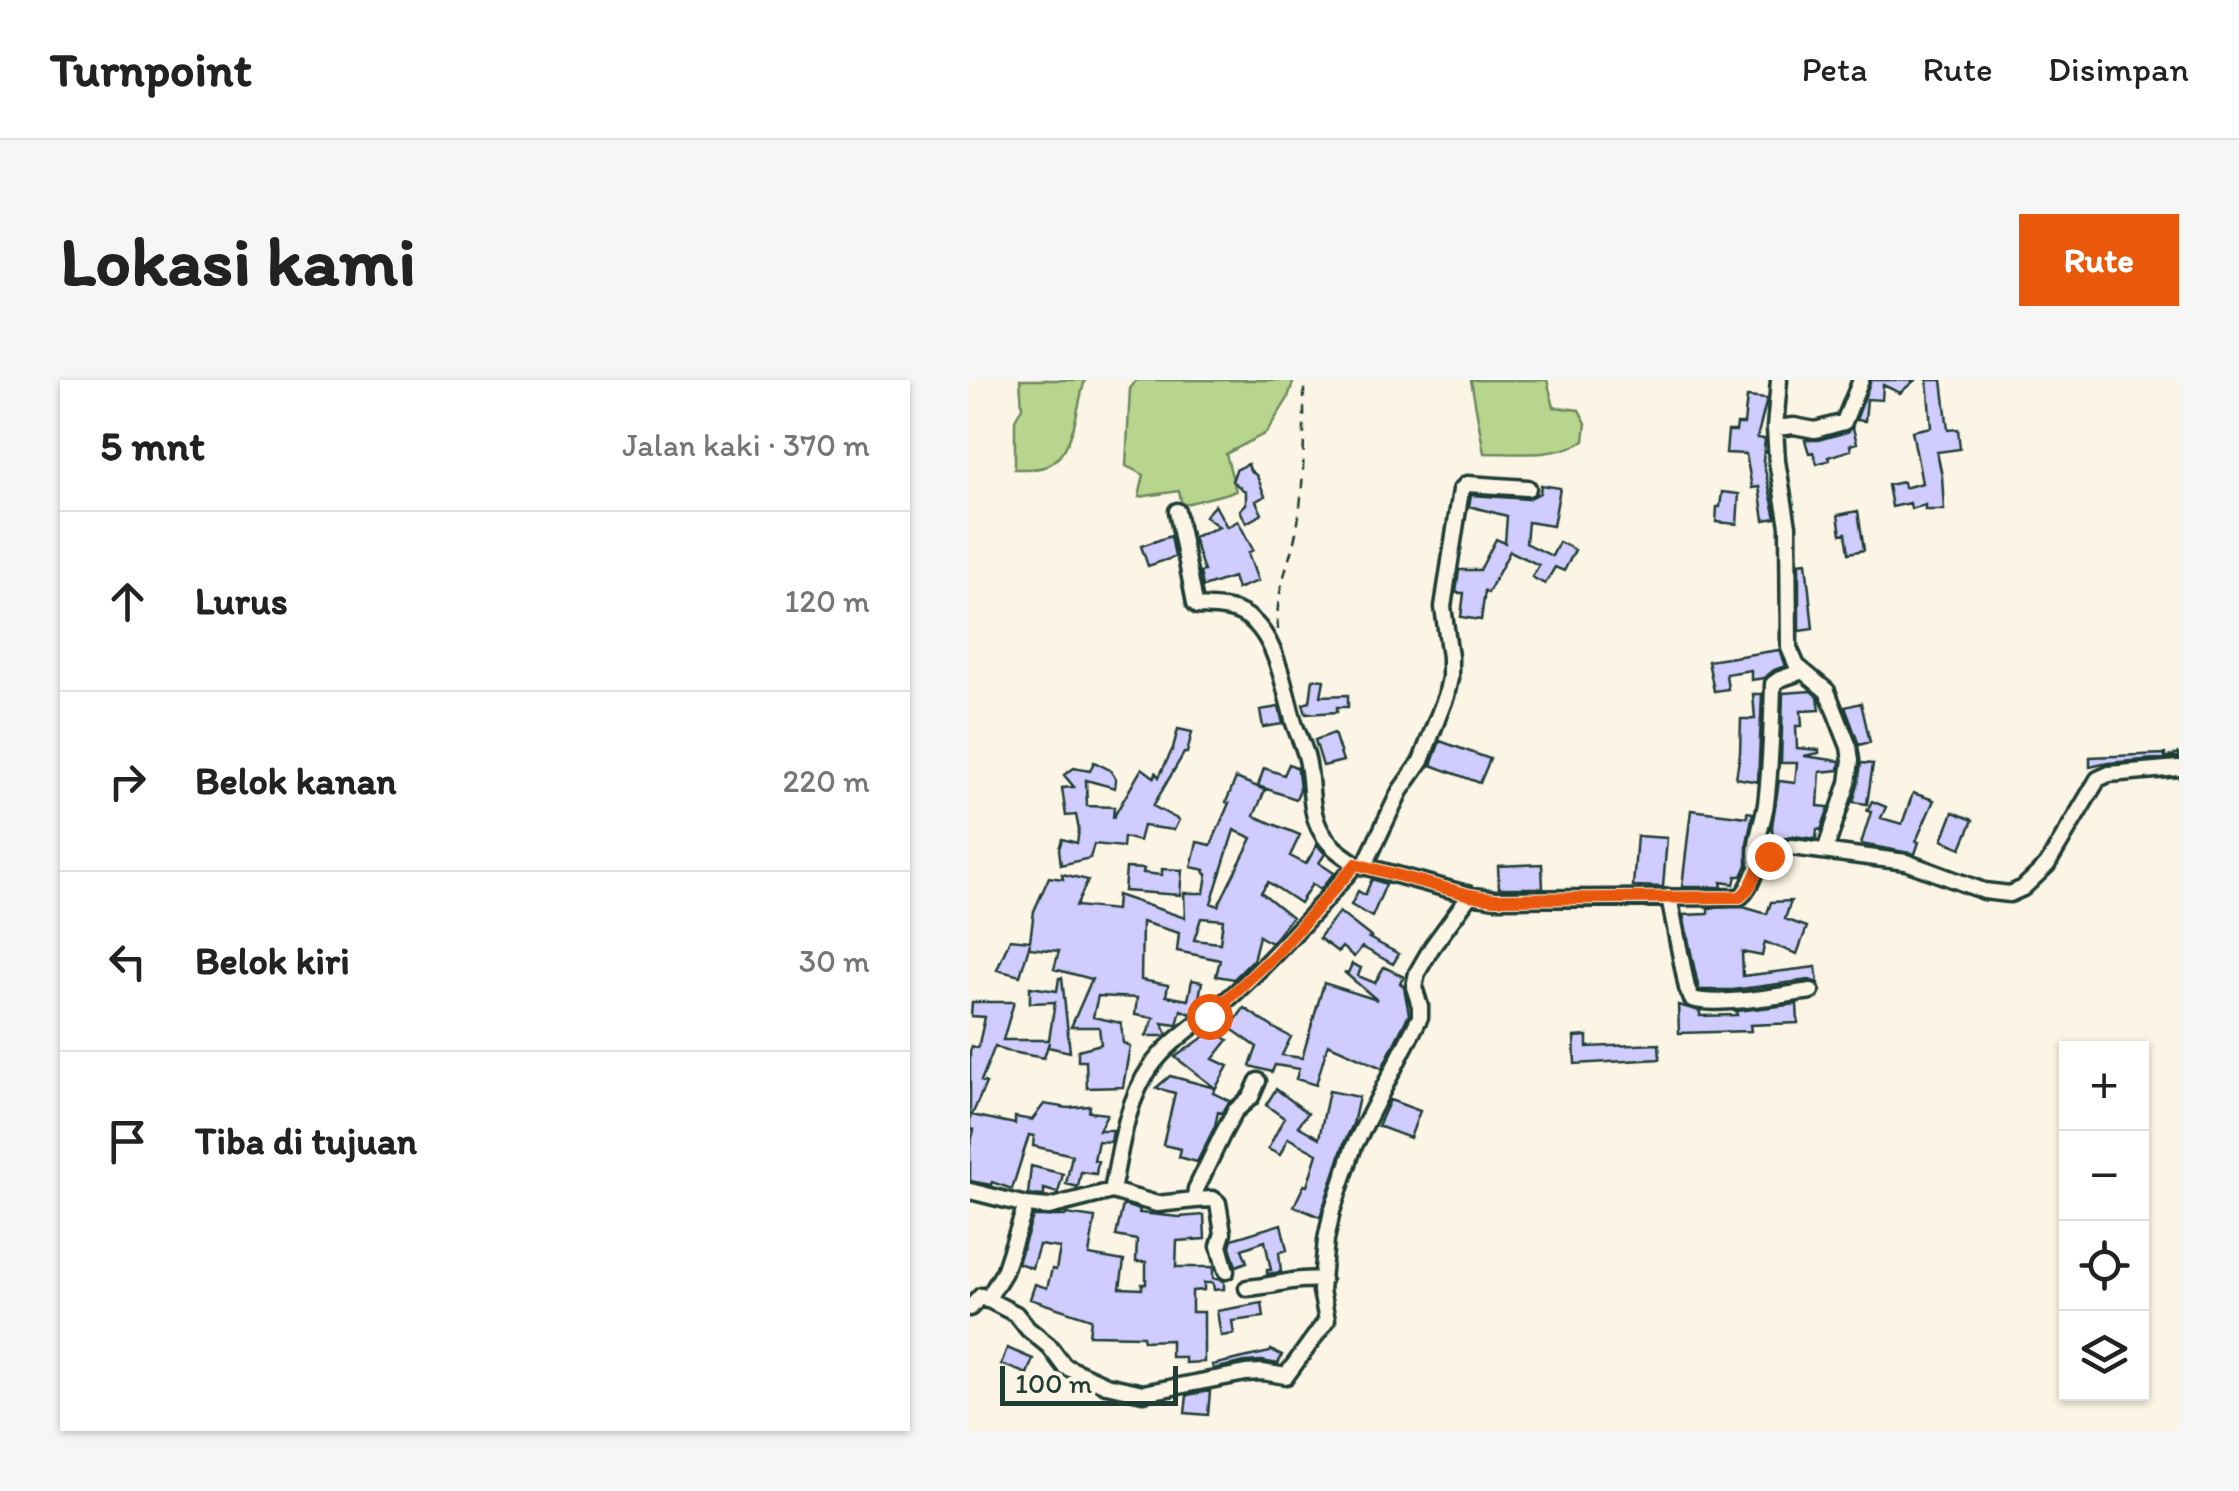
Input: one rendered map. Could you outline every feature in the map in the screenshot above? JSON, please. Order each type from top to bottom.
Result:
[{"type":"street","points":[[1779,380],[1775,428],[1788,526],[1789,648],[1797,666],[1827,690],[1844,730],[1851,760],[1848,783],[1825,850]]},
{"type":"street","points":[[1775,428],[1815,430],[1844,422],[1860,380]]},
{"type":"street","points":[[1112,1191],[1137,1093],[1150,1068],[1276,954],[1360,865],[1421,761],[1450,678],[1443,607],[1461,490],[1467,484],[1528,488]]},
{"type":"street","points":[[1177,511],[1194,603],[1249,618],[1276,659],[1308,760],[1316,820],[1328,843],[1360,865],[1470,895],[1501,899],[1744,896],[1761,862],[1792,848],[1906,862],[1984,891],[2010,894],[2023,888],[2048,865],[2098,779],[2109,774],[2179,768]]},
{"type":"street","points":[[1758,867],[1756,854],[1765,808],[1773,684],[1803,672]]},
{"type":"street","points":[[970,1308],[979,1297],[988,1300],[1016,1314],[1050,1346],[1064,1366],[1106,1385],[1143,1394],[1246,1373],[1286,1376],[1326,1322],[1322,1293],[1327,1234],[1354,1146],[1420,1017],[1414,981],[1432,947],[1470,895]]},
{"type":"street","points":[[1670,896],[1692,999],[1812,992]]},
{"type":"street","points":[[1195,1200],[1196,1189],[1226,1128],[1235,1111],[1251,1097],[1258,1080]]},
{"type":"street","points":[[970,1191],[1026,1205],[1052,1206],[1112,1191],[1156,1204],[1213,1199],[1223,1231],[1219,1246],[1226,1271]]},
{"type":"street","points":[[988,1300],[1004,1272],[1026,1205]]},
{"type":"street","points":[[1247,1288],[1301,1279],[1323,1280]]},
{"type":"path","points":[[1276,659],[1278,596],[1298,522],[1304,380]]},
{"type":"green space","points":[[1020,380],[1085,380],[1074,428],[1064,450],[1047,466],[1015,469],[1015,420],[1022,407]]},
{"type":"green space","points":[[1136,380],[1294,380],[1287,400],[1266,433],[1226,454],[1236,491],[1182,505],[1179,491],[1139,497],[1144,475],[1126,466],[1130,389]]},
{"type":"green space","points":[[1471,380],[1547,380],[1554,407],[1579,410],[1586,423],[1584,441],[1548,452],[1484,453]]},
{"type":"building","points":[[1871,380],[1915,380],[1900,393],[1883,385],[1882,400],[1867,399],[1865,421],[1856,420]]},
{"type":"building","points":[[1927,380],[1942,380],[1948,430],[1958,429],[1960,449],[1937,452],[1944,510],[1925,510],[1925,505],[1911,509],[1910,503],[1892,507],[1888,485],[1903,482],[1904,488],[1922,483],[1912,431],[1931,427]]},
{"type":"building","points":[[1747,397],[1767,399],[1757,438],[1765,439],[1763,461],[1776,518],[1764,520],[1759,487],[1752,488],[1746,454],[1726,453],[1728,431],[1736,431],[1737,424],[1744,424]]},
{"type":"building","points":[[1853,428],[1857,443],[1850,445],[1851,450],[1817,464],[1805,440],[1818,440]]},
{"type":"building","points":[[1248,464],[1265,496],[1256,501],[1262,514],[1246,523],[1240,510],[1246,504],[1246,492],[1232,481],[1236,470]]},
{"type":"building","points":[[1541,485],[1560,488],[1553,526],[1528,522],[1526,543],[1552,556],[1559,542],[1575,550],[1564,571],[1555,567],[1545,584],[1532,577],[1539,565],[1510,551],[1488,593],[1485,591],[1481,620],[1461,617],[1464,593],[1456,593],[1459,570],[1480,570],[1496,539],[1505,543],[1507,516],[1469,506],[1471,495],[1528,499],[1540,493]]},
{"type":"building","points":[[1722,492],[1739,494],[1737,524],[1716,522]]},
{"type":"building","points":[[1215,505],[1227,527],[1238,521],[1253,550],[1248,553],[1258,581],[1237,589],[1233,577],[1203,587],[1200,572],[1204,571],[1193,537],[1219,527],[1205,516]]},
{"type":"building","points":[[1858,511],[1864,550],[1849,553],[1838,515]]},
{"type":"building","points":[[1171,536],[1175,557],[1148,566],[1141,546]]},
{"type":"building","points":[[1806,562],[1813,629],[1799,631],[1799,563]]},
{"type":"building","points":[[1779,650],[1785,666],[1764,678],[1751,680],[1751,670],[1726,674],[1728,689],[1714,691],[1708,661]]},
{"type":"building","points":[[1313,679],[1324,680],[1321,696],[1348,695],[1348,707],[1337,707],[1337,712],[1306,714],[1303,704],[1310,702]]},
{"type":"building","points":[[1811,691],[1818,697],[1820,710],[1801,711],[1802,726],[1796,726],[1797,748],[1819,750],[1804,756],[1840,761],[1839,770],[1820,772],[1818,806],[1829,807],[1816,839],[1793,836],[1773,842],[1779,781],[1795,783],[1797,763],[1781,763],[1783,693]]},
{"type":"building","points":[[1753,694],[1762,694],[1758,782],[1736,778],[1741,719],[1755,719]]},
{"type":"building","points":[[1861,703],[1870,742],[1859,745],[1845,707]]},
{"type":"building","points":[[1279,707],[1283,724],[1263,727],[1260,710]]},
{"type":"building","points":[[1178,729],[1192,732],[1187,753],[1153,806],[1179,820],[1174,830],[1143,826],[1139,841],[1124,837],[1123,847],[1094,844],[1090,858],[1061,865],[1062,839],[1077,843],[1079,830],[1076,815],[1066,816],[1062,788],[1074,787],[1064,775],[1074,768],[1090,771],[1094,762],[1110,770],[1116,779],[1115,788],[1086,780],[1087,806],[1114,807],[1113,818],[1142,768],[1159,777]]},
{"type":"building","points":[[1334,733],[1343,761],[1323,766],[1315,740]]},
{"type":"building","points":[[1440,741],[1490,759],[1480,783],[1431,765]]},
{"type":"building","points":[[2179,753],[2179,757],[2090,767],[2090,757],[2165,754],[2165,758]]},
{"type":"building","points":[[1861,763],[1873,764],[1867,804],[1853,802]]},
{"type":"building","points":[[1289,764],[1298,768],[1300,789],[1296,799],[1258,786],[1264,768],[1284,775]]},
{"type":"building","points":[[1236,778],[1265,790],[1254,816],[1300,835],[1290,856],[1306,864],[1317,845],[1325,854],[1319,863],[1334,873],[1320,890],[1312,884],[1300,903],[1268,882],[1261,892],[1292,917],[1271,943],[1259,936],[1253,960],[1234,979],[1216,976],[1220,960],[1177,951],[1179,933],[1142,922],[1141,980],[1168,985],[1166,996],[1188,1000],[1192,980],[1202,982],[1198,1003],[1203,1005],[1191,1014],[1181,1010],[1177,1025],[1162,1023],[1165,1036],[1146,1036],[1154,1018],[1135,1015],[1137,998],[1098,996],[1093,1017],[1121,1023],[1123,1043],[1130,1046],[1123,1087],[1087,1088],[1086,1061],[1078,1061],[1078,1050],[1101,1044],[1099,1027],[1071,1027],[1092,979],[1054,969],[1059,951],[1029,948],[1030,943],[1020,976],[997,970],[1010,939],[1030,941],[1034,911],[1049,877],[1063,879],[1062,874],[1088,880],[1076,906],[1116,910],[1117,895],[1185,918],[1184,893],[1204,893],[1207,874],[1191,867],[1197,842],[1211,845],[1229,803],[1226,802]],"holes":[[[1234,830],[1252,838],[1218,906],[1211,903]],[[1201,918],[1223,920],[1220,943],[1194,940]]]},
{"type":"building","points":[[1913,793],[1934,800],[1916,841],[1919,842],[1915,854],[1861,844],[1872,801],[1886,807],[1881,818],[1902,824]]},
{"type":"building","points":[[1691,810],[1747,817],[1747,812],[1753,813],[1747,865],[1734,884],[1682,887]]},
{"type":"building","points":[[1953,812],[1973,820],[1961,848],[1942,840]]},
{"type":"building","points":[[1637,836],[1667,838],[1663,887],[1633,886]]},
{"type":"building","points":[[1542,864],[1543,888],[1499,888],[1498,866]]},
{"type":"building","points":[[1126,868],[1162,875],[1162,869],[1182,870],[1180,895],[1124,891]]},
{"type":"building","points":[[1372,879],[1386,884],[1372,917],[1351,905],[1358,891],[1365,895]]},
{"type":"building","points":[[1791,901],[1785,919],[1807,927],[1797,954],[1765,942],[1762,956],[1742,952],[1743,976],[1816,967],[1818,983],[1809,980],[1733,990],[1699,990],[1683,915],[1708,914],[1708,908],[1743,907],[1767,914],[1771,902]]},
{"type":"building","points":[[1339,912],[1369,938],[1399,954],[1393,964],[1362,947],[1354,957],[1342,947],[1338,952],[1319,938]]},
{"type":"building","points":[[1352,964],[1361,968],[1358,976],[1375,983],[1384,967],[1404,977],[1400,983],[1409,1014],[1382,1068],[1328,1044],[1316,1085],[1296,1079],[1299,1069],[1275,1065],[1272,1072],[1250,1066],[1257,1047],[1230,1028],[1244,1008],[1291,1037],[1282,1055],[1302,1058],[1324,983],[1377,1000],[1344,972],[1348,973]]},
{"type":"building","points":[[1059,978],[1070,1052],[1048,1047],[1049,1042],[1044,1058],[995,1046],[981,1081],[986,1083],[972,1115],[1015,1124],[1015,1117],[1032,1120],[1044,1104],[1090,1106],[1089,1112],[1107,1114],[1099,1130],[1113,1130],[1111,1142],[1098,1141],[1096,1174],[1081,1172],[1078,1187],[1066,1184],[1072,1155],[1033,1146],[1034,1136],[1029,1135],[1012,1189],[992,1182],[991,1185],[970,1181],[974,1130],[970,1129],[970,1051],[972,1046],[978,1048],[985,1017],[971,1016],[972,1002],[1014,1002],[1003,1040],[1049,1040],[1055,1002],[1030,1003],[1030,987],[1057,991]]},
{"type":"building","points":[[1797,1004],[1798,1023],[1750,1025],[1751,1031],[1679,1033],[1678,1005],[1700,1011],[1700,1016],[1737,1015],[1736,1011]]},
{"type":"building","points":[[1214,1030],[1228,1040],[1213,1059],[1228,1066],[1213,1093],[1230,1101],[1222,1113],[1218,1112],[1197,1162],[1179,1157],[1181,1149],[1163,1145],[1175,1093],[1156,1088],[1170,1076],[1215,1088],[1175,1057]]},
{"type":"building","points":[[1587,1036],[1587,1047],[1659,1044],[1660,1059],[1575,1064],[1574,1037]]},
{"type":"building","points":[[1276,1089],[1308,1113],[1298,1126],[1319,1138],[1329,1091],[1359,1097],[1320,1217],[1294,1206],[1304,1185],[1307,1186],[1317,1154],[1288,1138],[1280,1155],[1268,1149],[1284,1118],[1266,1105]]},
{"type":"building","points":[[1390,1100],[1420,1111],[1410,1138],[1378,1126]]},
{"type":"building","points":[[1031,1166],[1063,1174],[1058,1193],[1044,1189],[1044,1196],[1028,1195]]},
{"type":"building","points":[[1123,1205],[1140,1210],[1139,1213],[1204,1215],[1205,1239],[1177,1241],[1176,1267],[1213,1267],[1213,1278],[1224,1281],[1224,1289],[1214,1290],[1213,1283],[1204,1283],[1204,1290],[1192,1291],[1192,1312],[1204,1312],[1204,1362],[1185,1363],[1185,1357],[1171,1357],[1171,1340],[1089,1335],[1091,1319],[1030,1299],[1035,1284],[1047,1288],[1060,1248],[1039,1245],[1032,1268],[1018,1263],[1033,1216],[1066,1214],[1095,1218],[1089,1255],[1124,1261],[1120,1288],[1142,1289],[1142,1284],[1146,1284],[1146,1262],[1136,1262],[1137,1240],[1116,1236]]},
{"type":"building","points":[[1281,1224],[1287,1250],[1279,1252],[1281,1272],[1267,1274],[1271,1270],[1265,1241],[1242,1249],[1247,1262],[1236,1266],[1230,1246],[1232,1239]]},
{"type":"building","points":[[1262,1303],[1264,1317],[1232,1321],[1234,1334],[1221,1336],[1217,1311]]},
{"type":"building","points":[[1007,1348],[1033,1359],[1027,1374],[1001,1364]]},
{"type":"building","points":[[1271,1350],[1282,1355],[1278,1364],[1245,1362],[1213,1369],[1212,1365]]},
{"type":"building","points":[[1210,1391],[1208,1415],[1185,1413],[1187,1395]]},
{"type":"route","points":[[1209,1016],[1276,954],[1356,864],[1490,898],[1740,897],[1747,892],[1761,862],[1769,856]]}]
